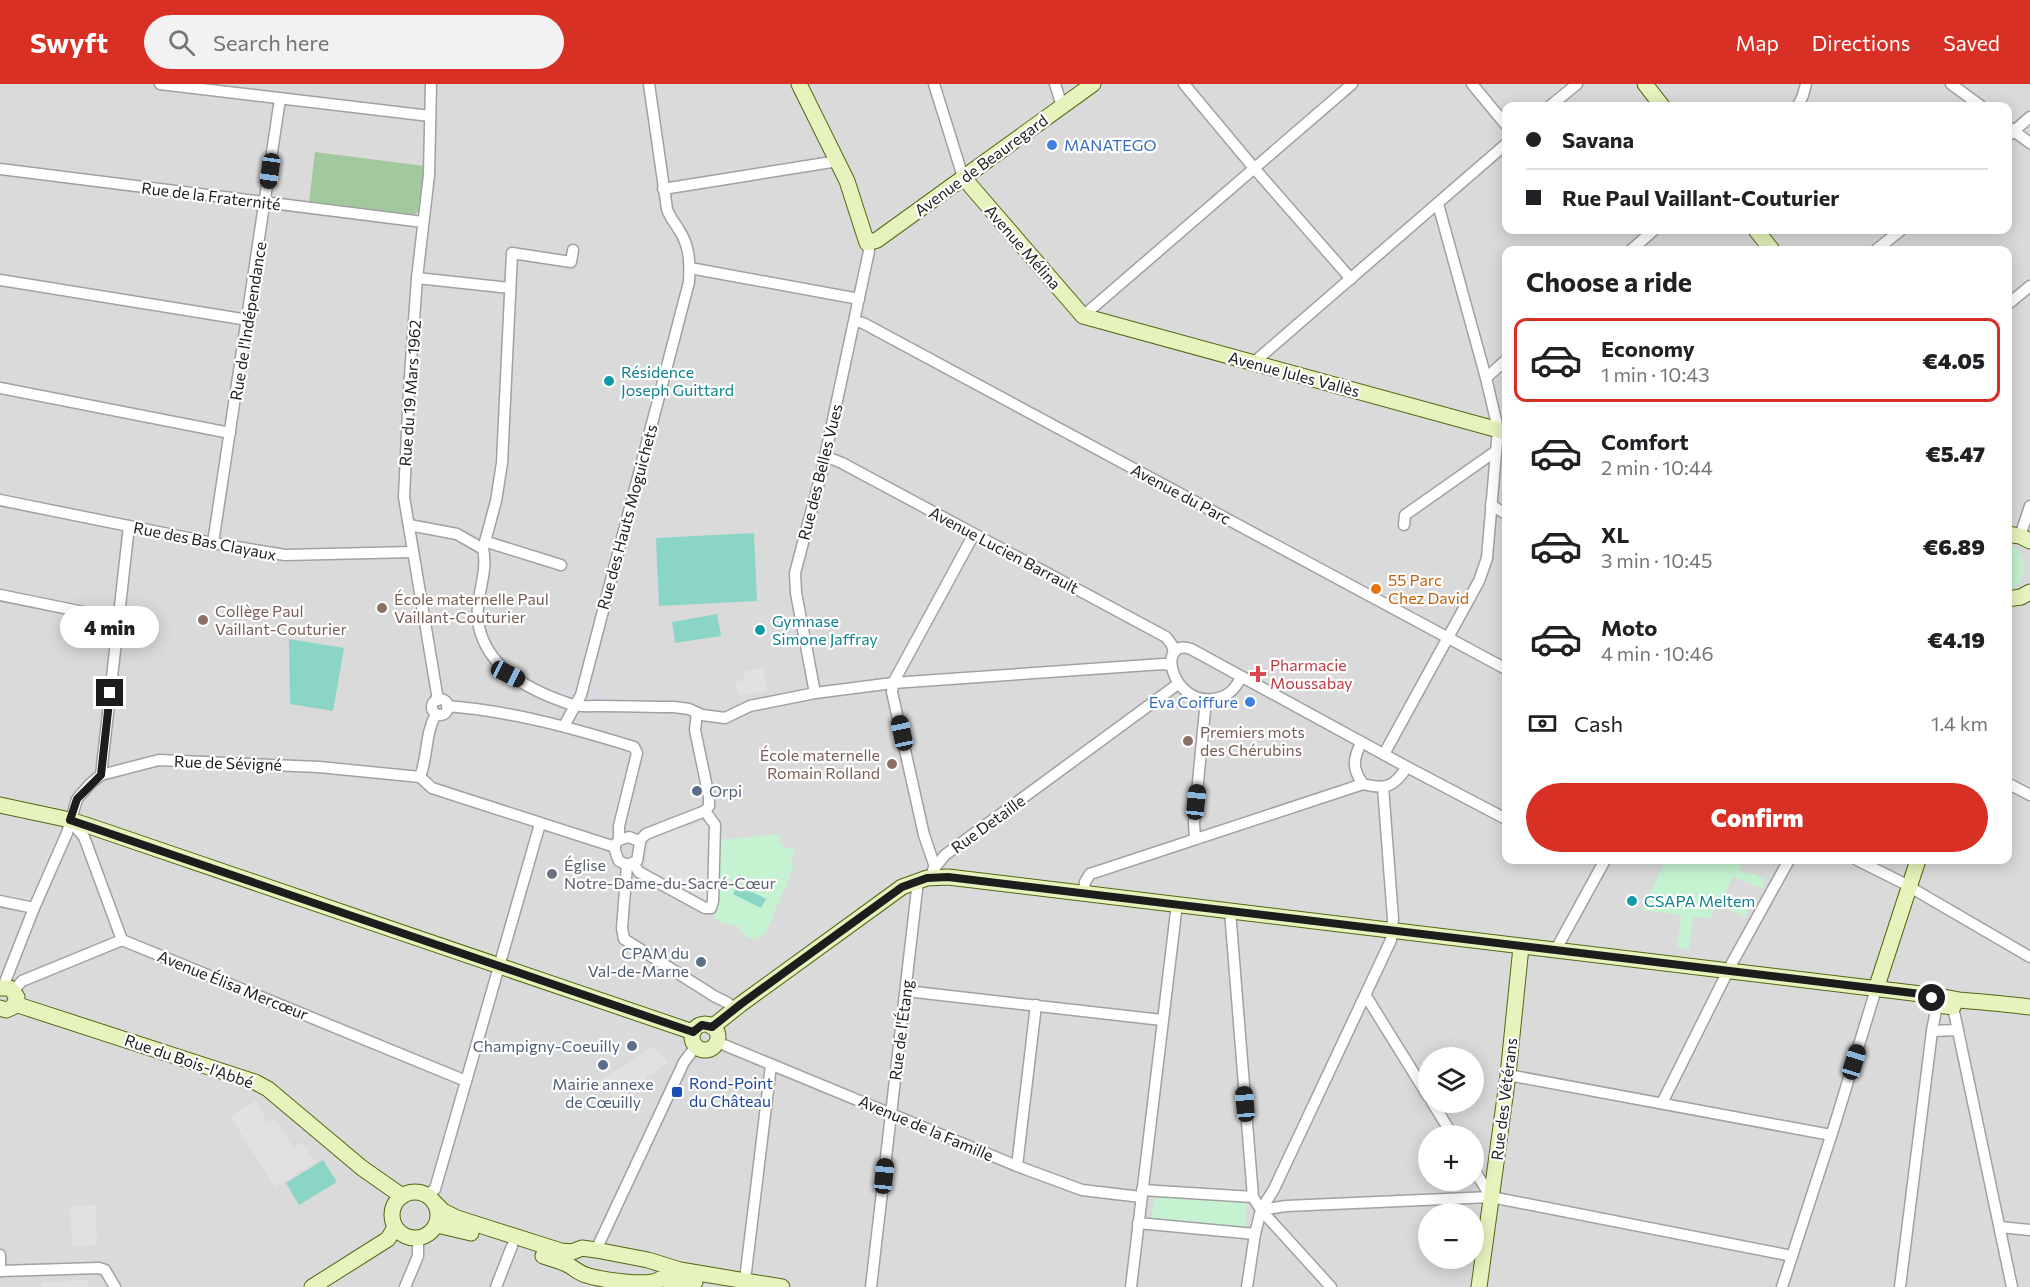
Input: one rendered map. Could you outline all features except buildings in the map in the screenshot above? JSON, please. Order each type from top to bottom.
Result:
[{"type":"street","points":[[160,84],[430,116]]},
{"type":"street","name":"Rue du 19 Mars 1962","points":[[431,84],[429,175],[417,278],[404,497],[443,703]]},
{"type":"street","name":"Rue des Hauts Moguichets","points":[[564,726],[581,694],[685,297],[690,268],[688,248],[681,232],[670,218],[663,189],[649,84]]},
{"type":"street","points":[[799,84],[838,161],[856,207],[868,247]]},
{"type":"street","points":[[934,84],[963,177]]},
{"type":"street","points":[[1055,84],[1062,106]]},
{"type":"street","name":"Avenue de Beauregard","points":[[868,247],[1093,84]]},
{"type":"street","points":[[1184,84],[1351,279]]},
{"type":"street","points":[[1083,316],[1352,84]]},
{"type":"street","points":[[1472,84],[1502,120]]},
{"type":"street","points":[[1555,102],[1577,84]]},
{"type":"street","points":[[1645,84],[1659,102]]},
{"type":"street","points":[[1799,102],[1806,84]]},
{"type":"street","points":[[1951,84],[1976,102]]},
{"type":"street","name":"Rue de l'Indépendance","points":[[213,543],[280,99]]},
{"type":"street","points":[[2012,129],[2030,117]]},
{"type":"street","points":[[2012,133],[2030,143]]},
{"type":"street","points":[[1254,363],[1502,148]]},
{"type":"street","points":[[663,189],[838,161]]},
{"type":"street","name":"Rue de la Fraternité","points":[[0,169],[423,222]]},
{"type":"street","name":"Avenue Mélina","points":[[963,177],[1083,316]]},
{"type":"street","points":[[1384,754],[1479,581],[1487,558],[1496,451],[1502,430],[1438,204]]},
{"type":"street","points":[[1635,246],[1649,234]]},
{"type":"street","points":[[1759,234],[1769,246]]},
{"type":"street","points":[[1881,246],[1895,234]]},
{"type":"street","name":"Rue des Belles Vues","points":[[814,693],[796,593],[795,573],[825,456],[855,321],[868,247]]},
{"type":"street","points":[[573,250],[571,262],[512,253],[502,463],[485,546],[479,599],[479,626],[493,658],[508,674],[574,705],[674,707],[725,718],[743,708],[814,693],[893,683],[1170,665]]},
{"type":"street","points":[[690,268],[859,299]]},
{"type":"street","points":[[417,278],[510,288]]},
{"type":"street","points":[[0,280],[248,320]]},
{"type":"street","points":[[2012,302],[2030,286]]},
{"type":"street","name":"Avenue Jules Vallès","points":[[1083,316],[1502,430]]},
{"type":"street","name":"Avenue du Parc","points":[[855,321],[863,323],[1502,667]]},
{"type":"street","points":[[1486,378],[1502,364]]},
{"type":"street","points":[[0,388],[231,433]]},
{"type":"street","points":[[1404,525],[1405,515],[1496,451]]},
{"type":"street","name":"Avenue Lucien Barrault","points":[[825,456],[1166,637],[1174,653]]},
{"type":"street","name":"Rue des Bas Clayaux","points":[[0,500],[213,543],[285,555],[413,552]]},
{"type":"street","points":[[1491,505],[1502,512]]},
{"type":"street","points":[[2019,537],[2030,506]]},
{"type":"street","points":[[409,525],[457,534],[485,546],[561,565]]},
{"type":"street","points":[[6,996],[34,908],[67,833],[77,799],[101,775],[129,526]]},
{"type":"street","points":[[974,534],[893,683],[892,692],[924,835],[927,875],[1921,994],[1934,1001],[1945,997],[1955,1004],[1976,1000],[2030,1007]]},
{"type":"street","points":[[2012,598],[2021,597],[2030,592]]},
{"type":"street","points":[[0,596],[118,619]]},
{"type":"street","points":[[1241,677],[1230,693],[1222,698],[1206,700],[1190,694],[1178,684],[1170,665],[1174,653],[1180,648],[1191,649],[1361,743],[1502,817]]},
{"type":"street","name":"Rue Detaille","points":[[714,1034],[734,1009],[902,887],[927,875],[945,855],[1178,684]]},
{"type":"street","points":[[1195,838],[1194,823],[1206,700]]},
{"type":"street","points":[[639,841],[629,837],[617,843],[540,824],[432,788],[420,777],[431,723],[436,714],[445,713],[443,703],[564,726],[634,747],[637,750],[617,843],[619,861],[630,864],[639,872],[705,908],[711,908],[715,825],[705,811]]},
{"type":"street","points":[[630,864],[637,861],[639,841],[646,834],[705,811],[709,806],[695,730],[697,713]]},
{"type":"street","points":[[1361,743],[1355,756],[1356,775],[1363,784]]},
{"type":"street","name":"Rue de Sévigné","points":[[101,775],[159,760],[320,766],[420,777]]},
{"type":"street","points":[[1084,892],[1085,882],[1090,874],[1363,784],[1383,787],[1394,784],[1407,767]]},
{"type":"street","points":[[2012,786],[2030,795]]},
{"type":"street","points":[[1246,1287],[1261,1210],[1274,1189],[1391,940],[1394,919],[1383,787]]},
{"type":"street","points":[[0,805],[70,820],[499,966],[694,1039],[700,1049],[710,1049],[714,1034],[702,1025],[694,1039],[596,1250]]},
{"type":"street","points":[[6,996],[22,981],[122,940],[84,837],[70,820]]},
{"type":"street","points":[[540,824],[431,1199],[439,1218],[437,1225],[432,1232],[418,1239],[405,1236],[395,1227],[392,1214],[397,1201],[402,1196],[414,1192],[431,1199],[443,1211],[457,1218],[561,1251],[585,1275],[623,1285],[650,1284],[659,1272],[680,1270],[782,1287]]},
{"type":"street","points":[[630,864],[622,928],[624,939],[728,1003],[734,1009]]},
{"type":"street","points":[[1555,951],[1603,864]]},
{"type":"street","points":[[1662,1103],[1728,972],[1787,864]]},
{"type":"street","points":[[1865,864],[2030,957]]},
{"type":"street","points":[[1782,1287],[1917,864]]},
{"type":"street","name":"Rue de l'Étang","points":[[871,1287],[906,991],[927,875]]},
{"type":"street","points":[[0,901],[34,908]]},
{"type":"street","points":[[1131,1287],[1177,904]]},
{"type":"street","points":[[1230,911],[1253,1197],[1261,1210],[1331,1287]]},
{"type":"street","name":"Avenue Élisa Mercœur","points":[[122,940],[466,1081]]},
{"type":"street","name":"Rue des Vétérans","points":[[1479,1287],[1508,1075],[1521,946]]},
{"type":"street","points":[[906,991],[1162,1020]]},
{"type":"street","name":"Rue du Bois-l'Abbé","points":[[6,996],[255,1082],[268,1089],[362,1168],[402,1196]]},
{"type":"street","points":[[1366,996],[1418,1080]]},
{"type":"street","points":[[1900,1287],[1934,1001]]},
{"type":"street","points":[[1955,1004],[1958,1030],[2012,1287]]},
{"type":"street","points":[[1017,1166],[1036,1005]]},
{"type":"street","points":[[1932,1031],[1958,1030]]},
{"type":"street","name":"Avenue de la Famille","points":[[714,1034],[771,1065],[1017,1166],[1082,1190],[1253,1197]]},
{"type":"street","points":[[745,1280],[771,1065]]},
{"type":"street","points":[[1508,1075],[1831,1135]]},
{"type":"street","points":[[1484,1186],[1491,1197]]},
{"type":"street","points":[[1261,1210],[1286,1206],[1491,1197],[1792,1256]]},
{"type":"street","points":[[1138,1223],[1255,1234]]},
{"type":"street","points":[[437,1225],[454,1227],[512,1246],[571,1259]]},
{"type":"street","points":[[312,1287],[388,1239],[395,1227]]},
{"type":"street","points":[[2000,1227],[2030,1230]]},
{"type":"street","points":[[405,1287],[418,1256],[418,1239]]},
{"type":"street","points":[[496,1287],[512,1246]]},
{"type":"street","points":[[571,1259],[582,1248],[596,1250],[648,1260],[659,1272],[730,1287]]},
{"type":"street","points":[[0,1255],[0,1271],[99,1268],[105,1270],[115,1287]]},
{"type":"shaded area","points":[[0,84],[2030,84],[2030,1287],[0,1287]]},
{"type":"shaded area","points":[[754,533],[757,601],[659,606],[656,538]]},
{"type":"shaded area","points":[[717,614],[721,636],[675,643],[672,622]]},
{"type":"shaded area","points":[[289,639],[344,648],[333,711],[290,704]]},
{"type":"shaded area","points":[[763,668],[767,691],[738,696],[735,682],[744,680],[743,672]]},
{"type":"shaded area","points":[[589,676],[596,691],[608,700],[607,703],[585,699]]},
{"type":"shaded area","points":[[553,684],[569,691],[578,690],[575,698],[551,691]]},
{"type":"shaded area","points":[[704,821],[709,828],[708,902],[649,871],[645,863],[648,839]]},
{"type":"shaded area","points":[[738,885],[766,899],[761,908],[733,894]]},
{"type":"shaded area","points":[[101,1038],[254,1087],[253,1090],[100,1041]]},
{"type":"shaded area","points":[[653,1047],[668,1062],[615,1101],[603,1079]]},
{"type":"shaded area","points":[[255,1101],[268,1123],[274,1119],[293,1147],[302,1142],[315,1162],[275,1187],[230,1116]]},
{"type":"shaded area","points":[[323,1160],[337,1182],[299,1205],[286,1183]]},
{"type":"shaded area","points":[[96,1205],[97,1245],[72,1246],[70,1206]]},
{"type":"shaded area","points":[[88,1280],[88,1287],[41,1287],[41,1282]]},
{"type":"green space","points":[[315,152],[424,166],[419,211],[413,215],[309,202]]},
{"type":"green space","points":[[2012,545],[2020,552],[2024,567],[2020,582],[2012,589]]},
{"type":"green space","points":[[779,834],[781,846],[796,850],[792,859],[793,869],[766,932],[755,940],[745,936],[744,932],[739,932],[741,928],[733,924],[731,927],[728,923],[714,919],[718,901],[719,840]]},
{"type":"green space","points":[[1664,864],[1741,864],[1738,870],[1754,874],[1765,880],[1762,888],[1733,877],[1723,897],[1748,910],[1745,917],[1718,904],[1710,918],[1693,917],[1689,949],[1677,947],[1681,915],[1642,910]]},
{"type":"green space","points":[[1156,1193],[1246,1200],[1246,1230],[1151,1220]]},
{"type":"place","name":"MANATEGO","points":[[1052,145]]},
{"type":"place","name":"Résidence Joseph Guittard","points":[[609,381]]},
{"type":"place","name":"55 Parc Chez David","points":[[1376,589]]},
{"type":"place","name":"École maternelle Paul Vaillant-Couturier","points":[[382,608]]},
{"type":"place","name":"Collège Paul Vaillant-Couturier","points":[[203,620]]},
{"type":"place","name":"Gymnase Simone Jaffray","points":[[760,630]]},
{"type":"place","name":"Pharmacie Moussabay","points":[[1258,674]]},
{"type":"place","name":"Eva Coiffure","points":[[1250,702]]},
{"type":"place","name":"Premiers mots des Chérubins","points":[[1188,741]]},
{"type":"place","name":"École maternelle Romain Rolland","points":[[892,764]]},
{"type":"place","name":"Orpi","points":[[697,791]]},
{"type":"place","name":"Église Notre-Dame-du-Sacré-Cœur","points":[[552,874]]},
{"type":"place","name":"CSAPA Meltem","points":[[1632,901]]},
{"type":"place","name":"CPAM du Val-de-Marne","points":[[701,962]]},
{"type":"place","name":"Champigny-Coeuilly","points":[[632,1046]]},
{"type":"place","name":"Mairie annexe de Cœuilly","points":[[603,1065]]},
{"type":"place","name":"Rond-Point du Château","points":[[677,1092]]},
{"type":"route","points":[[110,693],[101,775],[77,799],[70,820],[693,1032],[702,1025],[712,1027],[902,887],[927,878],[948,877],[1921,994],[1932,998]]}]
